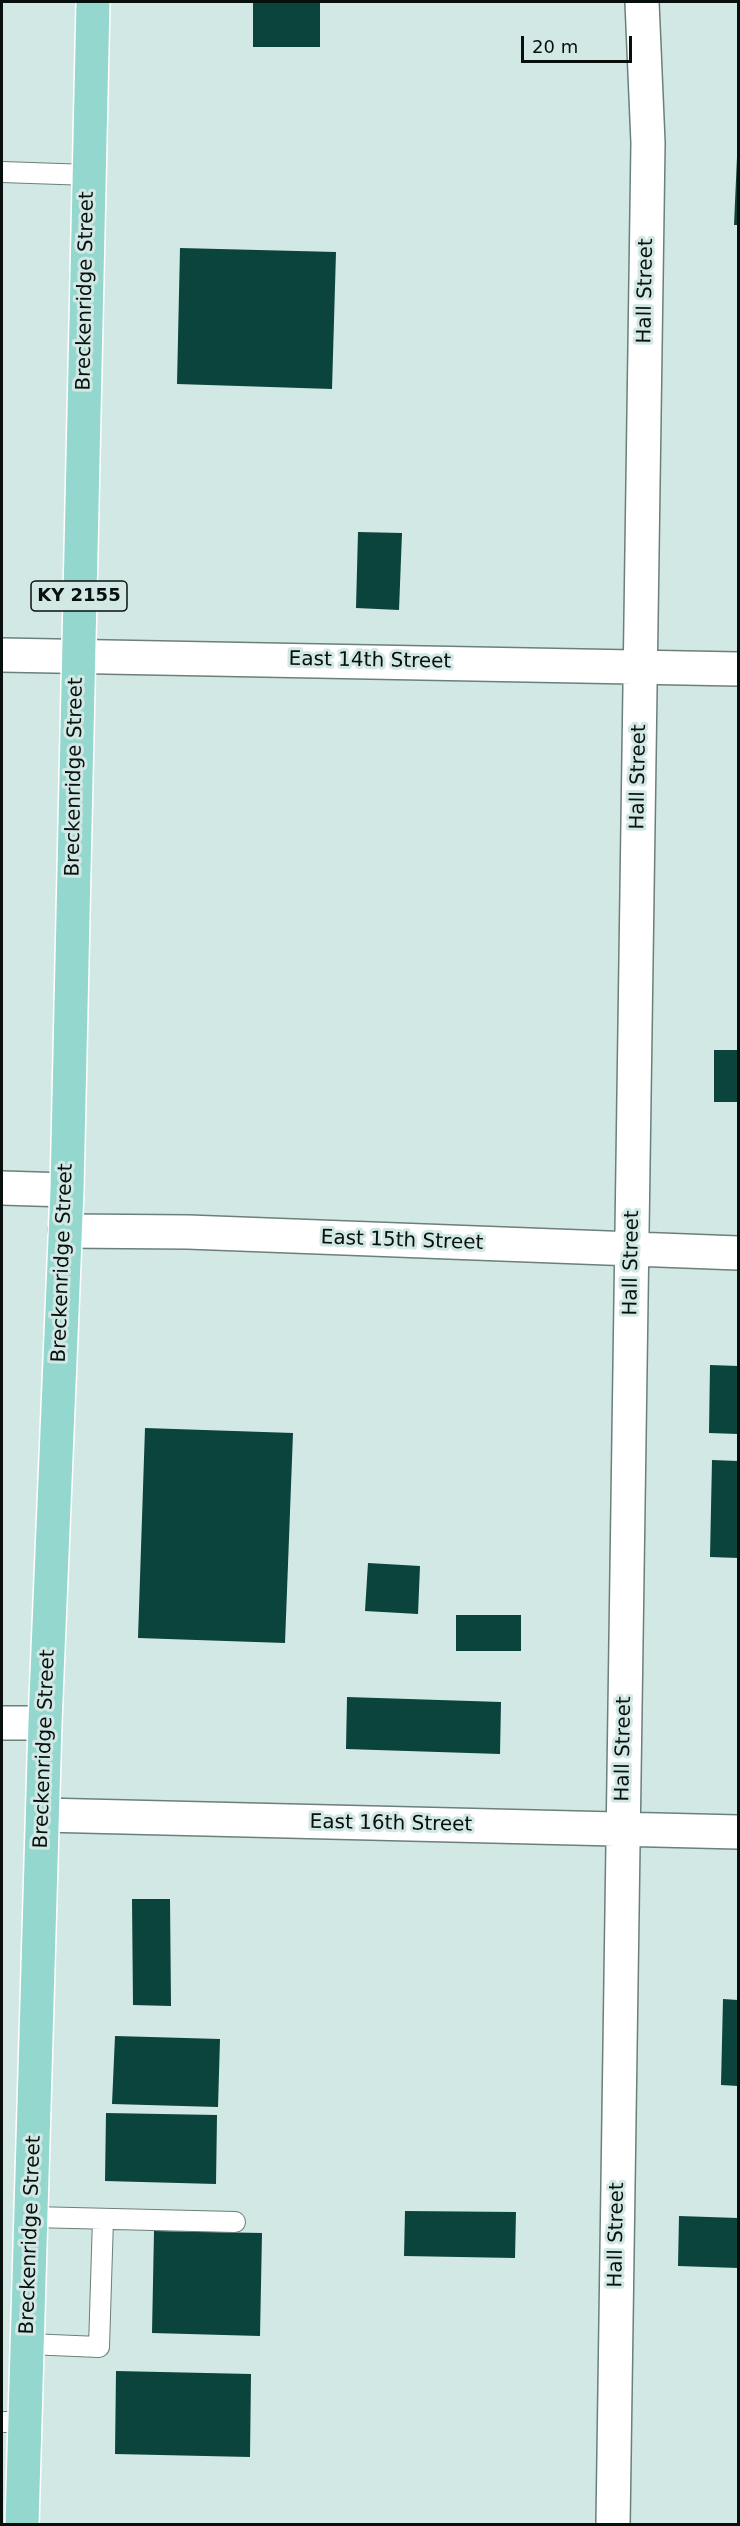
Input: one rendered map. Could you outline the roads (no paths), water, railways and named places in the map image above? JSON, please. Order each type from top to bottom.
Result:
[{"type":"main road","name":"Breckenridge Street","points":[[22,2524],[13,2422],[28,2344],[45,1723],[67,1190],[93,2]]},
{"type":"street","name":"Hall Street","points":[[614,2524],[648,143],[642,2]]},
{"type":"street","name":"East 14th Street","points":[[2,655],[738,669]]},
{"type":"street","points":[[2,1188],[67,1190]]},
{"type":"street","name":"East 15th Street","points":[[65,1231],[188,1232],[738,1253]]},
{"type":"street","points":[[2,1723],[45,1723]]},
{"type":"street","name":"East 16th Street","points":[[43,1815],[738,1832]]},
{"type":"lane","points":[[2,172],[89,175]]},
{"type":"lane","points":[[32,2217],[235,2222]]},
{"type":"lane","points":[[28,2344],[99,2347],[103,2219]]}]
